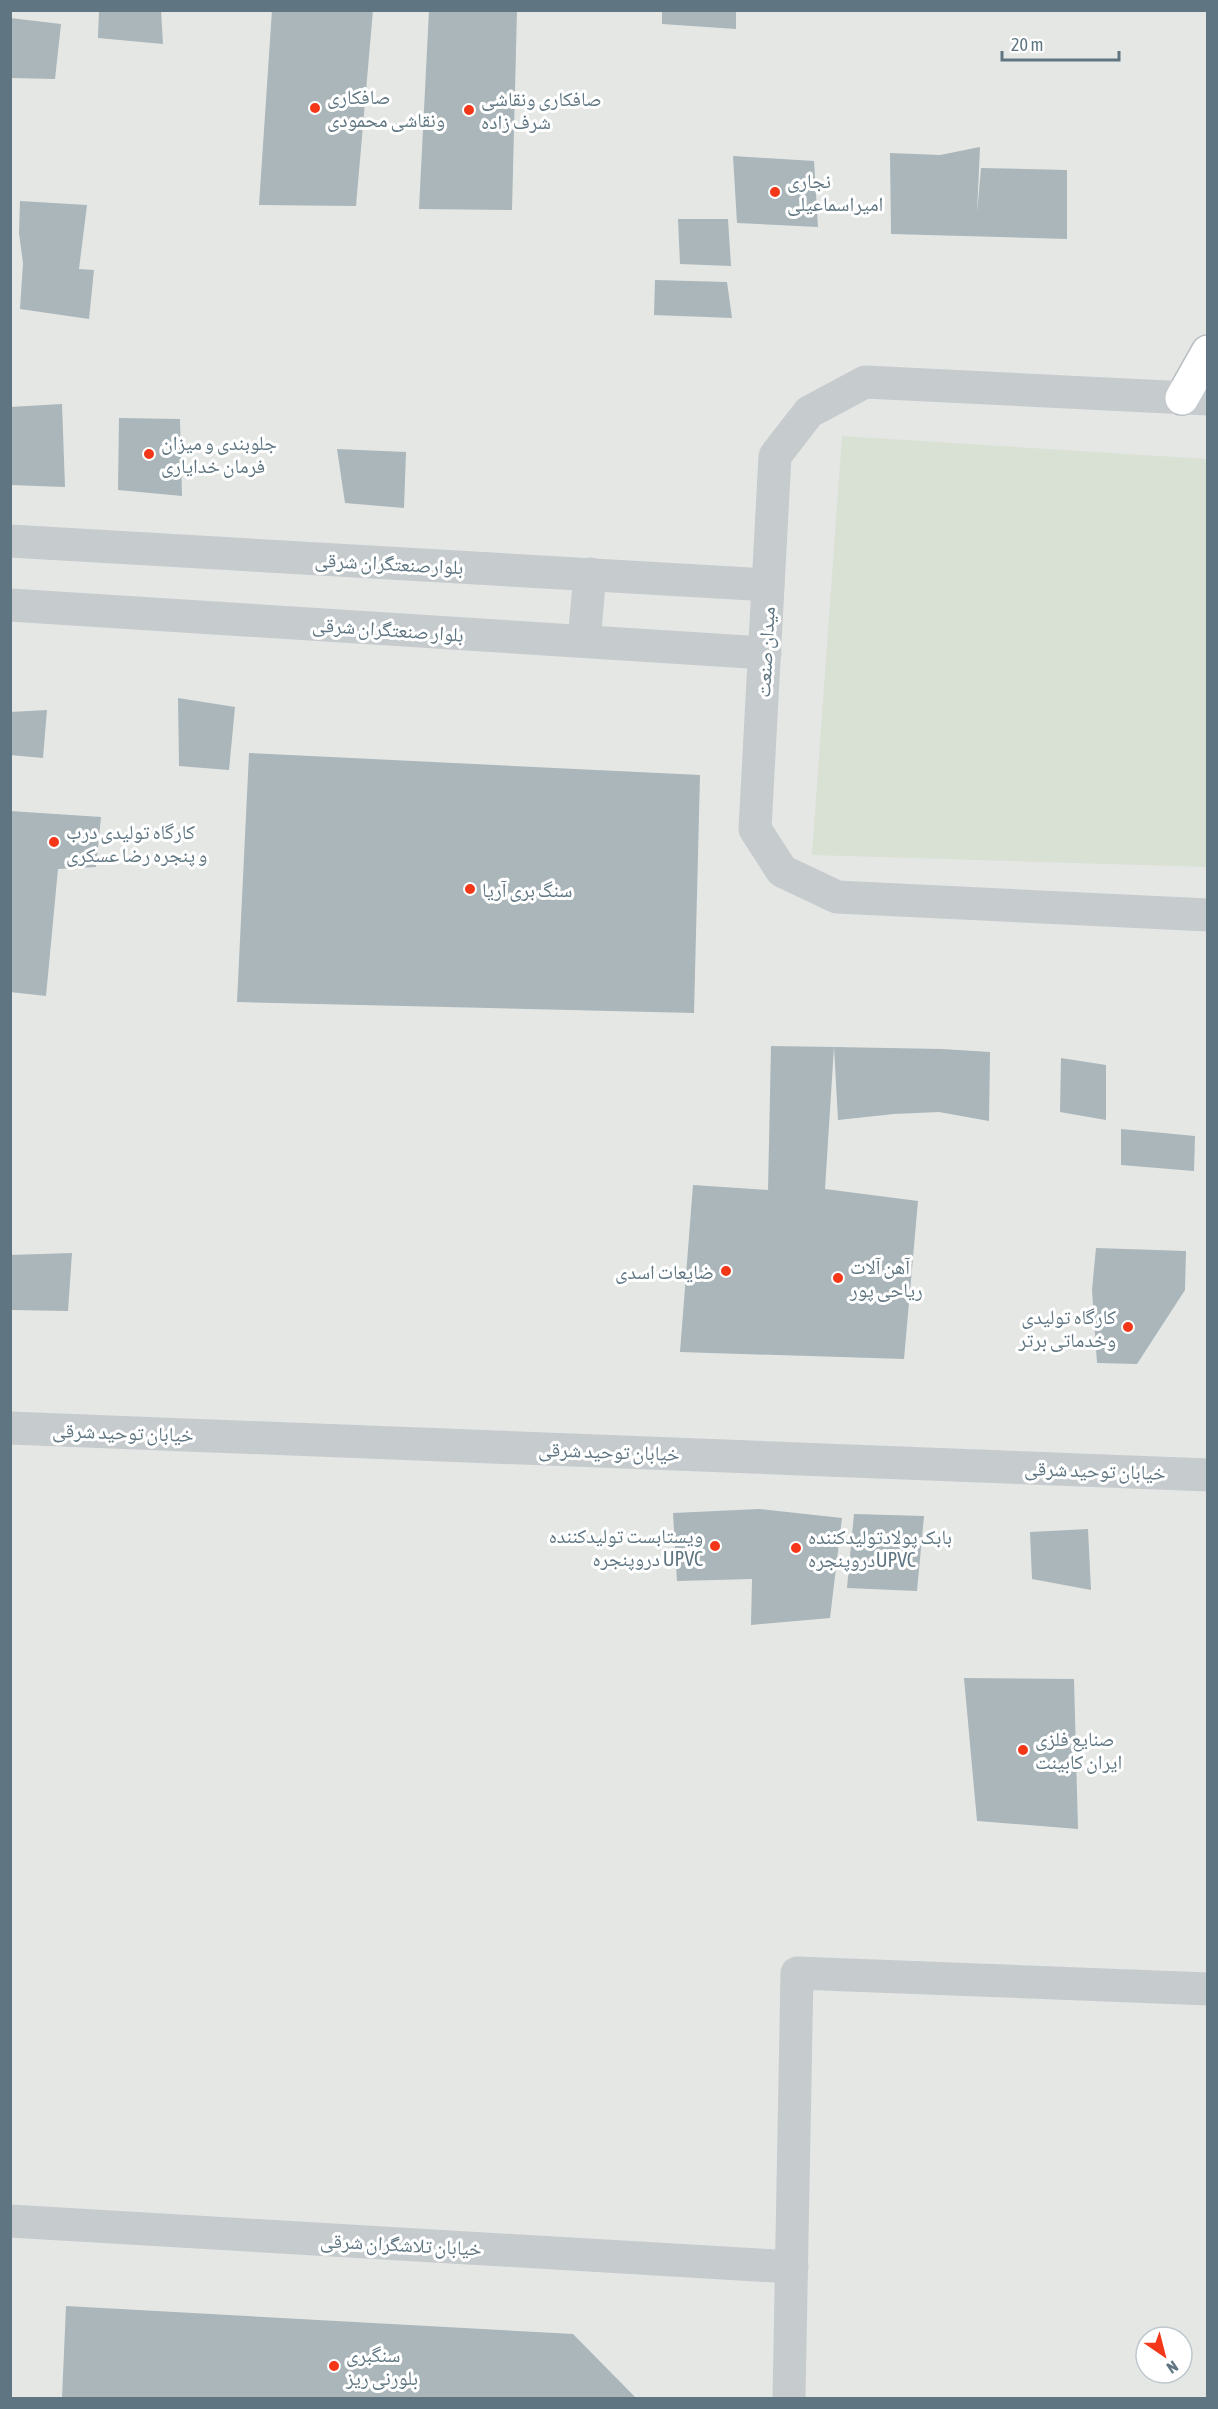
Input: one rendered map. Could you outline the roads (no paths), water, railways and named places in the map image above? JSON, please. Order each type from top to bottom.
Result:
[{"type":"street","points":[[1195,398],[1208,352]]},
{"type":"street","name":"میدان صنعت","points":[[1195,398],[865,382],[809,412],[775,456],[755,829],[782,871],[837,897],[1208,915]]},
{"type":"street","name":"بلوارصنعتگران شرقی","points":[[10,541],[768,585]]},
{"type":"street","points":[[584,641],[590,574]]},
{"type":"street","name":"بلوار صنعتگران شرقی","points":[[10,605],[765,653]]},
{"type":"street","name":"خیابان توحید شرقی","points":[[10,1428],[1208,1475]]},
{"type":"street","points":[[789,2398],[797,1973],[1208,1989]]},
{"type":"street","name":"خیابان تلاشگران شرقی","points":[[10,2221],[792,2267]]},
{"type":"place","name":"صافکاری ونقاشی محمودی","points":[[315,108]]},
{"type":"place","name":"صافکاری ونقاشی شرف زاده","points":[[469,110]]},
{"type":"place","name":"نجاری امیراسماعیلی","points":[[775,192]]},
{"type":"place","name":"جلوبندی و میزان فرمان خدایاری","points":[[149,454]]},
{"type":"place","name":"کارگاه تولیدی درب و پنجره رضا عسکری","points":[[54,842]]},
{"type":"place","name":"سنگ بری آریا","points":[[470,889]]},
{"type":"place","name":"ضایعات اسدی","points":[[726,1271]]},
{"type":"place","name":"آهن آلات ریاحی پور","points":[[838,1278]]},
{"type":"place","name":"کارگاه تولیدی وخدماتی برتر","points":[[1128,1327]]},
{"type":"place","name":"ویستابست تولیدکننده دروپنجره UPVC","points":[[715,1546]]},
{"type":"place","name":"بابک پولادتولیدکننده دروپنجرهUPVC","points":[[796,1548]]},
{"type":"place","name":"صنایع فلزی ایران کابینت","points":[[1023,1750]]},
{"type":"place","name":"سنگبری بلورنی ریز","points":[[334,2366]]}]
